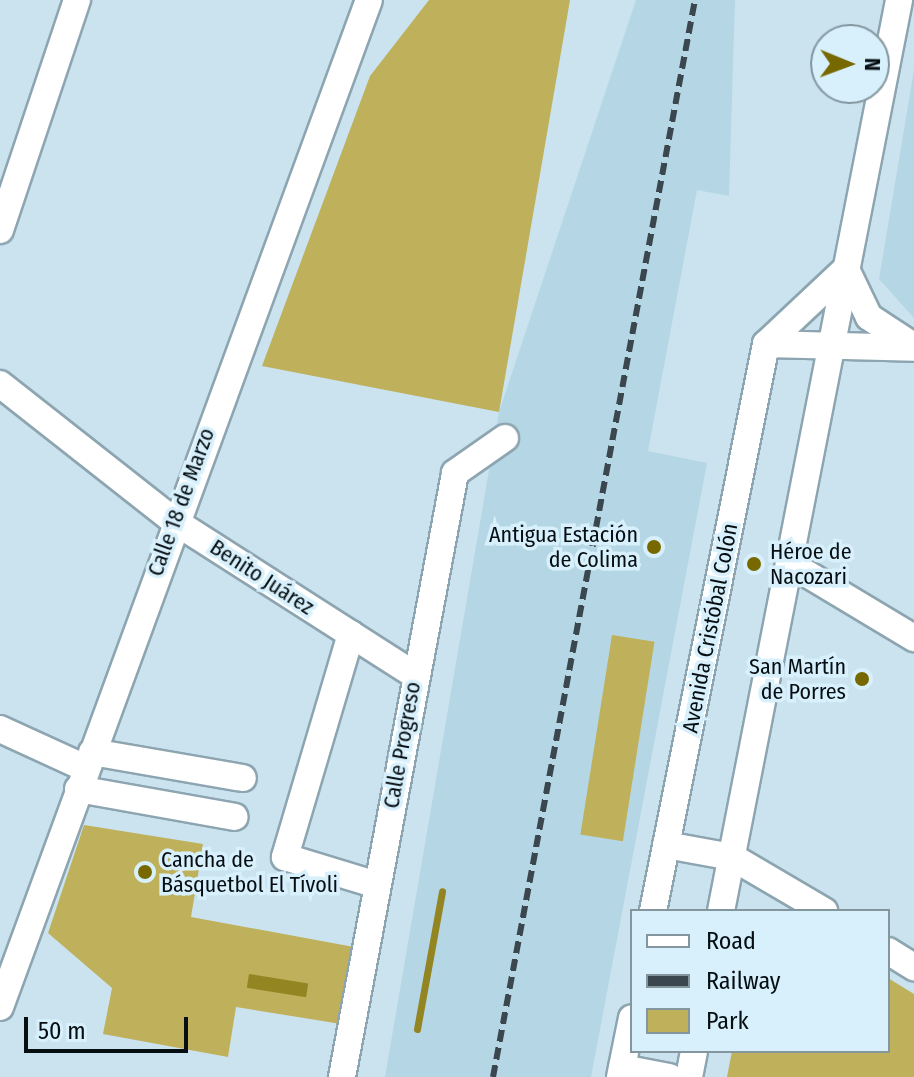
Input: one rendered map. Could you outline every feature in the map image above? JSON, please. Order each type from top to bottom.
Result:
[{"type":"street","points":[[0,230],[77,0]]},
{"type":"street","name":"Calle 18 de Marzo","points":[[0,1007],[174,521],[369,0]]},
{"type":"street","points":[[721,909],[899,0]]},
{"type":"street","points":[[766,344],[846,269]]},
{"type":"street","points":[[846,269],[869,317],[914,347]]},
{"type":"street","points":[[766,344],[914,347]]},
{"type":"street","name":"Avenida Cristóbal Colón","points":[[653,909],[766,344]]},
{"type":"street","name":"Benito Juárez","points":[[0,384],[174,521],[415,675]]},
{"type":"street","name":"Calle Progreso","points":[[342,1077],[455,473],[505,438]]},
{"type":"street","points":[[789,563],[914,638]]},
{"type":"street","points":[[351,634],[285,857],[377,885]]},
{"type":"street","points":[[0,729],[85,770],[227,816],[234,777],[85,770]]},
{"type":"street","points":[[666,845],[732,857],[821,909]]},
{"type":"street","points":[[890,952],[914,967]]},
{"type":"street","points":[[630,1028],[621,1072],[669,1077]]},
{"type":"street","points":[[689,1077],[694,1053]]},
{"type":"shaded area","points":[[636,0],[735,0],[729,196],[697,190],[648,451],[707,463],[591,1077],[385,1077],[499,412]]},
{"type":"shaded area","points":[[914,70],[914,318],[879,279]]},
{"type":"shaded area","points":[[249,974],[308,983],[306,997],[247,988]]},
{"type":"green space","points":[[429,0],[570,0],[499,412],[262,366],[370,76]]},
{"type":"green space","points":[[612,635],[654,642],[623,841],[580,835]]},
{"type":"green space","points":[[84,825],[203,844],[191,917],[354,947],[341,1024],[236,1007],[228,1057],[103,1034],[112,988],[48,933]]},
{"type":"green space","points":[[890,979],[914,994],[914,1077],[727,1077],[732,1053],[890,1053]]},
{"type":"waterway","points":[[417,1029],[442,891]]},
{"type":"railway","points":[[493,1077],[695,0]]},
{"type":"place","name":"Antigua Estación de Colima","points":[[654,547]]},
{"type":"place","name":"Héroe de Nacozari","points":[[754,564]]},
{"type":"place","name":"San Martín de Porres","points":[[862,679]]},
{"type":"place","name":"Cancha de Básquetbol El Tívoli","points":[[145,872]]}]
